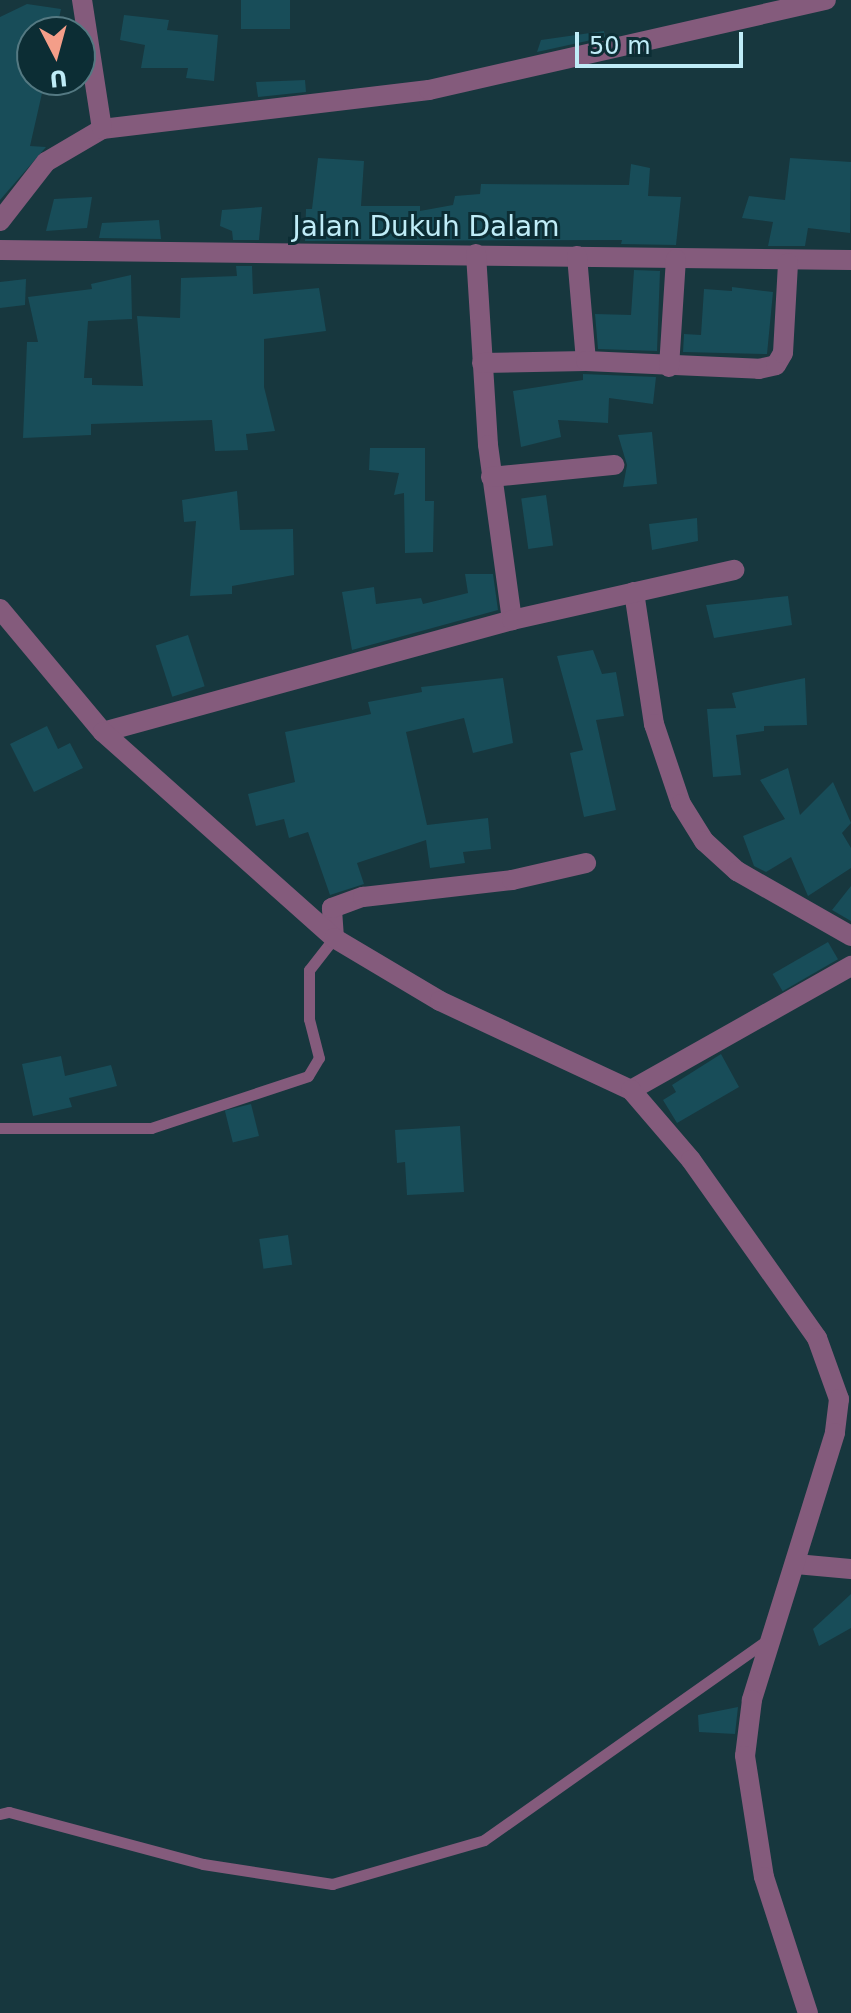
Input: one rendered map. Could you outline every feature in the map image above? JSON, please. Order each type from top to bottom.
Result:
[{"type":"street","points":[[82,0],[102,129]]},
{"type":"street","points":[[0,221],[46,162],[102,129],[429,90],[826,0]]},
{"type":"street","name":"Jalan Dukuh Dalam","points":[[0,250],[476,254],[788,263],[851,260]]},
{"type":"street","points":[[476,254],[491,477],[512,620]]},
{"type":"street","points":[[577,256],[586,361]]},
{"type":"street","points":[[669,367],[676,259]]},
{"type":"street","points":[[482,363],[586,361],[759,369],[776,365],[783,353],[788,263]]},
{"type":"street","points":[[491,477],[614,465]]},
{"type":"street","points":[[103,732],[512,620],[734,570]]},
{"type":"street","points":[[634,592],[654,724],[688,817],[704,841],[737,871],[851,936]]},
{"type":"street","points":[[0,609],[103,732],[334,938],[440,1001],[631,1090],[691,1160],[803,1315],[829,1361],[839,1399],[835,1433],[796,1564],[769,1639],[747,1731],[749,1798],[764,1877],[808,2013]]},
{"type":"street","points":[[334,938],[332,908],[363,897],[512,880],[586,863]]},
{"type":"street","points":[[631,1090],[851,966]]},
{"type":"street","points":[[796,1564],[851,1569]]},
{"type":"lane","points":[[0,1128],[151,1128],[308,1076],[319,1058],[309,1019],[309,970],[334,938]]},
{"type":"lane","points":[[0,1814],[9,1812],[203,1864],[332,1884],[484,1840],[769,1639]]},
{"type":"building","points":[[241,0],[290,0],[290,29],[241,29]]},
{"type":"building","points":[[27,4],[61,9],[59,16],[16,16],[16,96],[41,96],[30,146],[46,147],[0,200],[0,17]]},
{"type":"building","points":[[124,15],[169,20],[167,30],[218,35],[214,81],[186,78],[188,68],[141,68],[145,45],[120,40]]},
{"type":"building","points":[[604,31],[605,37],[537,52],[541,40]]},
{"type":"building","points":[[305,80],[306,92],[258,97],[256,82]]},
{"type":"building","points":[[318,158],[364,161],[361,206],[420,206],[420,211],[453,205],[455,196],[480,194],[481,184],[629,185],[631,164],[650,168],[648,196],[681,197],[676,245],[621,244],[622,240],[305,241],[306,209],[312,209]]},
{"type":"building","points":[[790,158],[851,162],[850,233],[808,228],[805,246],[768,246],[773,222],[742,218],[749,196],[785,200]]},
{"type":"building","points":[[92,197],[87,228],[46,231],[54,199]]},
{"type":"building","points":[[262,207],[259,240],[233,240],[232,231],[220,226],[222,210]]},
{"type":"building","points":[[159,220],[161,239],[99,238],[102,223]]},
{"type":"building","points":[[236,266],[252,266],[253,294],[319,288],[326,331],[264,339],[264,387],[275,431],[246,434],[248,450],[215,451],[212,420],[91,424],[91,435],[23,438],[27,342],[38,342],[28,297],[92,289],[91,284],[131,275],[132,319],[88,321],[84,378],[92,378],[92,385],[143,386],[137,316],[180,318],[181,278],[237,276]]},
{"type":"building","points":[[634,270],[660,271],[657,351],[598,349],[595,314],[631,315]]},
{"type":"building","points":[[26,279],[25,305],[0,308],[0,282]]},
{"type":"building","points":[[732,287],[773,292],[767,354],[683,352],[684,334],[701,335],[704,289],[732,291]]},
{"type":"building","points":[[583,374],[656,377],[653,404],[609,398],[608,423],[558,420],[561,437],[521,447],[513,391],[583,380]]},
{"type":"building","points":[[652,432],[657,484],[623,487],[627,465],[618,435]]},
{"type":"building","points":[[370,448],[425,448],[425,501],[434,501],[433,552],[405,553],[404,493],[394,495],[399,473],[369,470]]},
{"type":"building","points":[[237,491],[240,530],[293,529],[294,575],[232,586],[232,594],[190,596],[196,521],[184,522],[182,500]]},
{"type":"building","points":[[546,495],[553,546],[528,549],[521,498]]},
{"type":"building","points":[[697,518],[698,541],[652,550],[649,524]]},
{"type":"building","points":[[465,574],[493,574],[498,610],[352,650],[342,592],[374,587],[376,604],[421,598],[423,604],[468,593]]},
{"type":"building","points":[[788,596],[792,625],[714,638],[706,605]]},
{"type":"building","points":[[188,635],[205,686],[172,697],[156,646]]},
{"type":"building","points":[[593,650],[602,674],[616,672],[624,716],[596,720],[616,810],[584,817],[570,753],[583,750],[557,656]]},
{"type":"building","points":[[503,678],[513,743],[473,753],[464,718],[406,732],[427,825],[488,818],[491,849],[463,852],[465,863],[430,868],[426,840],[357,863],[364,884],[330,895],[308,832],[289,838],[284,819],[256,826],[248,794],[295,782],[285,732],[371,714],[368,702],[422,692],[421,687]]},
{"type":"building","points":[[805,678],[807,725],[764,726],[764,731],[736,735],[741,775],[713,777],[707,709],[736,708],[732,693]]},
{"type":"building","points":[[47,726],[58,749],[70,743],[83,768],[34,792],[10,744]]},
{"type":"building","points":[[788,768],[800,815],[833,782],[851,823],[842,833],[851,848],[851,868],[808,896],[791,857],[766,872],[754,866],[743,836],[785,819],[760,780]]},
{"type":"building","points":[[851,886],[851,921],[832,910]]},
{"type":"building","points":[[828,942],[838,959],[783,991],[773,974]]},
{"type":"building","points":[[721,1054],[739,1087],[677,1123],[663,1100],[676,1092],[672,1085]]},
{"type":"building","points":[[61,1056],[65,1076],[111,1065],[117,1086],[69,1098],[72,1107],[33,1116],[22,1064]]},
{"type":"building","points":[[251,1104],[259,1136],[233,1143],[225,1111]]},
{"type":"building","points":[[460,1126],[464,1192],[407,1195],[405,1162],[397,1163],[395,1130]]},
{"type":"building","points":[[288,1235],[292,1265],[263,1269],[259,1239]]},
{"type":"building","points":[[851,1594],[851,1628],[819,1646],[813,1629]]},
{"type":"building","points":[[738,1707],[735,1734],[699,1732],[698,1715]]}]
